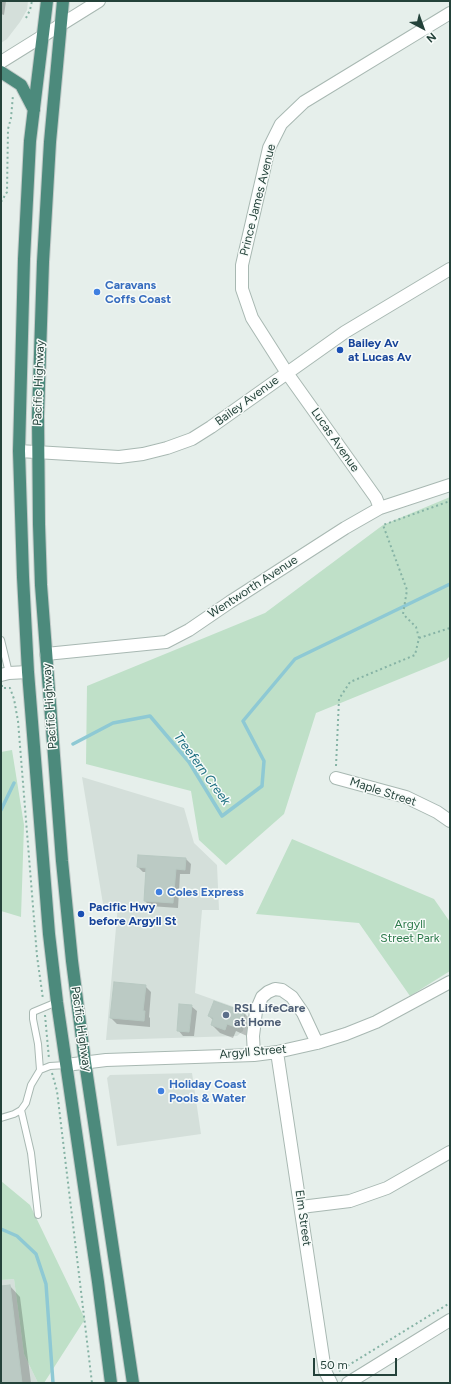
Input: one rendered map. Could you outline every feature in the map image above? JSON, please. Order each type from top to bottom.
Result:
[{"type":"highway","name":"Pacific Highway","points":[[47,1],[29,149],[24,243],[19,451],[22,577],[43,873],[57,1002],[97,1274],[111,1383]]},
{"type":"highway","name":"Pacific Highway","points":[[63,1],[50,142],[46,210],[38,408],[39,532],[46,654],[71,954],[85,1062],[133,1383]]},
{"type":"highway","points":[[1,72],[21,85],[34,110]]},
{"type":"street","points":[[1,62],[100,1]]},
{"type":"street","name":"Prince James Avenue","points":[[287,373],[252,318],[242,289],[242,265],[269,148],[281,124],[304,102],[450,13]]},
{"type":"street","name":"Bailey Avenue","points":[[19,451],[119,457],[142,454],[167,448],[192,439],[345,332],[450,269]]},
{"type":"street","name":"Lucas Avenue","points":[[287,373],[376,498],[380,508]]},
{"type":"street","name":"Wentworth Avenue","points":[[46,654],[166,642],[189,630],[339,532],[380,508],[450,485]]},
{"type":"street","points":[[5,674],[28,672]]},
{"type":"street","name":"Maple Street","points":[[336,778],[406,797],[437,812],[450,821]]},
{"type":"street","name":"Argyll Street","points":[[66,1065],[106,1060],[254,1055],[317,1044],[376,1022],[450,982]]},
{"type":"street","points":[[254,1055],[253,1036],[256,1011],[262,997],[275,989],[282,990],[292,997],[303,1013],[317,1044]]},
{"type":"street","name":"Elm Street","points":[[278,1052],[325,1371],[331,1383]]},
{"type":"street","points":[[301,1207],[350,1200],[387,1188],[450,1152]]},
{"type":"street","points":[[348,1383],[450,1320]]},
{"type":"lane","points":[[1,640],[5,674]]},
{"type":"lane","points":[[40,1070],[33,1012],[44,1006],[57,1002]]},
{"type":"lane","points":[[1,1118],[21,1110],[26,1103],[31,1085],[40,1070],[50,1066],[66,1065]]},
{"type":"lane","points":[[21,1110],[31,1153],[38,1215]]},
{"type":"path","points":[[26,18],[32,1]]},
{"type":"path","points":[[1,202],[7,192],[8,129],[11,118],[12,97],[15,90]]},
{"type":"path","points":[[336,778],[338,699],[350,682],[415,655],[419,638],[416,627],[403,614],[407,590],[383,525],[450,501]]},
{"type":"path","points":[[419,638],[450,628]]},
{"type":"path","points":[[339,1371],[450,1303]]},
{"type":"shaded area","points":[[1,1],[28,1],[27,10],[20,22],[7,39],[1,43]]},
{"type":"shaded area","points":[[82,777],[184,808],[194,843],[217,865],[219,910],[202,910],[195,993],[246,1011],[243,1031],[237,1036],[106,1040],[118,905],[103,904]]},
{"type":"shaded area","points":[[192,1073],[201,1134],[117,1146],[107,1078],[110,1075]]},
{"type":"shaded area","points":[[14,1279],[24,1354],[38,1383],[1,1383],[1,1280]]},
{"type":"green space","points":[[450,497],[450,656],[446,660],[316,713],[284,814],[226,865],[199,840],[191,791],[86,764],[87,686],[265,613],[383,525]]},
{"type":"green space","points":[[12,750],[24,825],[21,917],[1,911],[1,752]]},
{"type":"green space","name":"Argyll Street Park","points":[[292,839],[434,899],[450,922],[450,971],[410,996],[359,923],[256,914]]},
{"type":"green space","points":[[1,1181],[30,1205],[85,1319],[44,1383],[38,1383],[24,1354],[14,1279],[1,1280]]},
{"type":"building","points":[[138,855],[186,858],[185,870],[176,869],[173,903],[144,901],[146,868],[137,867]]},
{"type":"building","points":[[114,982],[146,985],[143,1011],[145,1011],[144,1021],[110,1018]]},
{"type":"building","points":[[214,1001],[245,1012],[238,1028],[227,1024],[225,1030],[211,1025],[213,1018],[208,1016]]},
{"type":"building","points":[[179,1004],[192,1005],[189,1032],[177,1031]]},
{"type":"building","points":[[10,1285],[22,1383],[1,1383],[1,1286]]},
{"type":"waterway","name":"Treefern Creek","points":[[73,744],[113,723],[150,716],[189,762],[222,816],[262,786],[264,761],[243,721],[295,659],[450,584]]},
{"type":"waterway","points":[[1,810],[14,783]]},
{"type":"waterway","points":[[1,1229],[17,1236],[36,1254],[46,1284],[53,1383]]},
{"type":"place","name":"Caravans Coffs Coast","points":[[97,292]]},
{"type":"place","name":"Bailey Av at Lucas Av","points":[[340,350]]},
{"type":"place","name":"Coles Express","points":[[159,892]]},
{"type":"place","name":"Pacific Hwy before Argyll St","points":[[81,914]]},
{"type":"place","name":"RSL LifeCare at Home","points":[[226,1015]]},
{"type":"place","name":"Holiday Coast Pools & Water","points":[[161,1091]]}]
